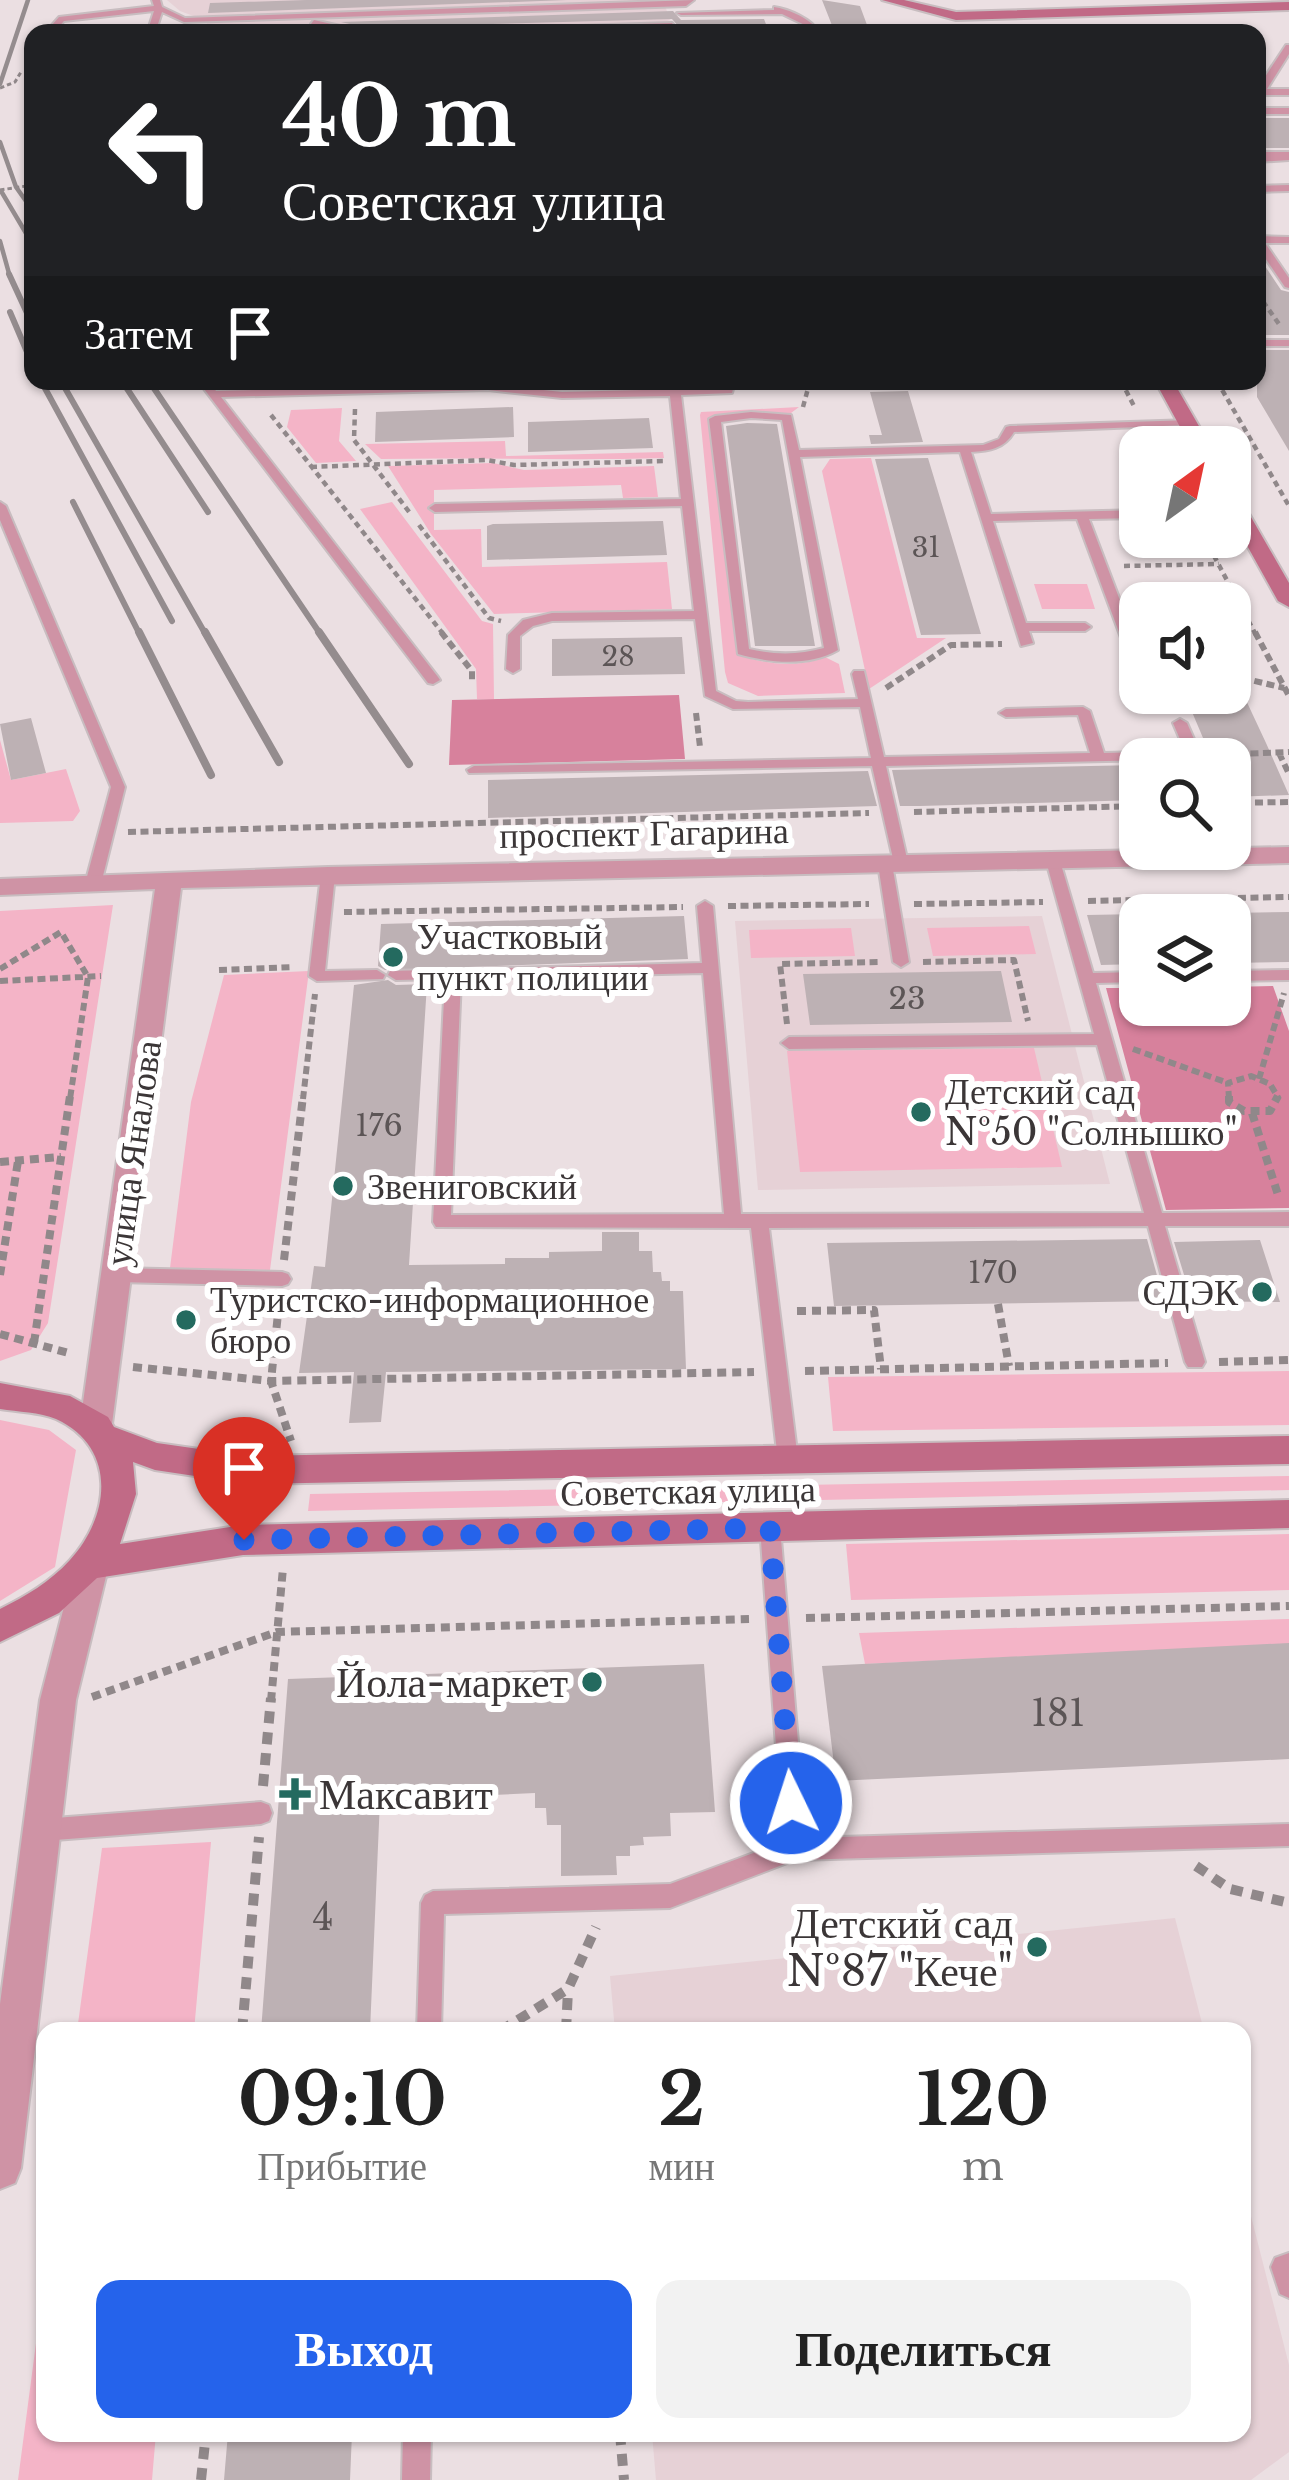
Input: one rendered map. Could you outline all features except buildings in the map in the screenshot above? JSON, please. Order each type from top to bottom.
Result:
[{"type":"main road","points":[[888,0],[1006,15]]},
{"type":"main road","points":[[927,5],[956,16],[1218,4],[1289,6]]},
{"type":"main road","points":[[927,5],[953,24]]},
{"type":"main road","points":[[986,24],[1006,15]]},
{"type":"main road","points":[[956,16],[961,24]]},
{"type":"main road","points":[[1169,390],[1189,426]]},
{"type":"main road","points":[[1251,537],[1288,598]]},
{"type":"main road","name":"Советская улица","points":[[0,1396],[60,1406],[155,1456],[248,1470],[1289,1450]]},
{"type":"main road","points":[[0,1626],[24,1618],[64,1592],[92,1564],[116,1519],[120,1483],[103,1431]]},
{"type":"main road","name":"Советская улица","points":[[92,1564],[189,1545],[244,1540],[1289,1514]]},
{"type":"street","name":"проспект Гагарина","points":[[0,887],[328,875],[1289,855]]},
{"type":"street","name":"улица Яналова","points":[[103,1431],[117,1275],[169,881]]},
{"type":"street","points":[[0,2168],[11,1984],[42,1830],[58,1700],[92,1564]]},
{"type":"lane","points":[[197,0],[235,0]]},
{"type":"lane","points":[[744,0],[808,24]]},
{"type":"lane","points":[[57,24],[62,19],[158,4],[184,20]]},
{"type":"lane","points":[[175,24],[292,16],[685,6],[785,12]]},
{"type":"lane","points":[[292,16],[324,24]]},
{"type":"lane","points":[[1266,82],[1289,47]]},
{"type":"lane","points":[[1266,252],[1288,283]]},
{"type":"lane","points":[[1266,271],[1278,270]]},
{"type":"lane","points":[[209,390],[433,680]]},
{"type":"lane","points":[[212,394],[370,390]]},
{"type":"lane","points":[[516,390],[562,395],[610,390]]},
{"type":"lane","points":[[656,390],[728,390]]},
{"type":"lane","points":[[675,393],[706,685],[719,700],[748,706],[864,703]]},
{"type":"lane","points":[[1003,412],[1010,429]]},
{"type":"lane","points":[[787,418],[795,454],[831,650],[813,657],[762,657],[743,651],[715,419],[787,418]]},
{"type":"lane","points":[[795,454],[995,446],[1010,429],[1187,422]]},
{"type":"lane","points":[[964,448],[1026,643]]},
{"type":"lane","points":[[435,508],[688,502]]},
{"type":"lane","points":[[0,506],[118,787],[93,884]]},
{"type":"lane","points":[[986,518],[1119,514]]},
{"type":"lane","points":[[1081,515],[1119,616]]},
{"type":"lane","points":[[513,669],[514,635],[540,619],[699,615]]},
{"type":"lane","points":[[1021,627],[1084,627]]},
{"type":"lane","points":[[859,674],[890,812],[892,904],[901,962]]},
{"type":"lane","points":[[1006,713],[1083,711],[1098,757]]},
{"type":"lane","points":[[1180,723],[1187,738]]},
{"type":"lane","points":[[474,770],[1119,757]]},
{"type":"lane","points":[[1053,861],[1195,1362]]},
{"type":"lane","points":[[328,875],[318,971],[377,975]]},
{"type":"lane","points":[[705,907],[733,1221]]},
{"type":"lane","points":[[396,975],[711,968]]},
{"type":"lane","points":[[453,974],[442,1222],[1287,1219]]},
{"type":"lane","points":[[1251,976],[1289,975]]},
{"type":"lane","points":[[1087,978],[1119,977]]},
{"type":"lane","points":[[789,1043],[1103,1039]]},
{"type":"lane","points":[[759,1221],[788,1460]]},
{"type":"lane","points":[[117,1275],[282,1279]]},
{"type":"lane","points":[[770,1528],[795,1850]]},
{"type":"lane","points":[[42,1830],[261,1814]]},
{"type":"lane","points":[[429,2022],[433,1903],[670,1896],[795,1850],[1289,1835]]},
{"type":"lane","points":[[1289,2266],[1284,2267],[1289,2285]]},
{"type":"lane","points":[[416,2480],[417,2442]]},
{"type":"path","points":[[1266,306],[1286,337]]},
{"type":"path","points":[[804,406],[808,390]]},
{"type":"path","points":[[1222,390],[1289,506]]},
{"type":"path","points":[[253,393],[472,671],[472,682]]},
{"type":"path","points":[[311,466],[671,460]]},
{"type":"path","points":[[1280,490],[1289,490]]},
{"type":"path","points":[[1216,558],[1287,692]]},
{"type":"path","points":[[1100,567],[1219,564]]},
{"type":"path","points":[[864,703],[952,645],[1008,644]]},
{"type":"path","points":[[1251,681],[1287,692]]},
{"type":"path","points":[[1279,752],[1289,774]]},
{"type":"path","points":[[1251,753],[1289,752]]},
{"type":"path","points":[[1251,803],[1289,802]]},
{"type":"path","points":[[106,833],[1119,807]]},
{"type":"path","points":[[325,912],[1289,897]]},
{"type":"path","points":[[0,969],[61,932],[88,977],[34,1343]]},
{"type":"path","points":[[219,970],[318,971],[271,1382],[296,1454]]},
{"type":"path","points":[[1259,1078],[1289,975]]},
{"type":"path","points":[[0,981],[101,976]]},
{"type":"path","points":[[1103,1039],[1228,1083],[1241,1076],[1259,1078],[1278,1094],[1289,1094]]},
{"type":"path","points":[[1228,1083],[1229,1102],[1252,1113],[1270,1112],[1278,1094]]},
{"type":"path","points":[[1252,1113],[1287,1219]]},
{"type":"path","points":[[0,1162],[61,1157]]},
{"type":"path","points":[[0,1275],[18,1161]]},
{"type":"path","points":[[998,1304],[1009,1366]]},
{"type":"path","points":[[770,1312],[874,1310],[881,1369]]},
{"type":"path","points":[[91,1698],[277,1632],[1289,1606]]},
{"type":"path","points":[[1155,1839],[1230,1888],[1289,1903]]},
{"type":"path","points":[[566,2022],[568,1989],[609,1898]]},
{"type":"path","points":[[515,2022],[568,1989]]},
{"type":"path","points":[[201,2480],[205,2442]]},
{"type":"path","points":[[621,2442],[624,2480]]},
{"type":"shaded area","points":[[167,0],[663,0],[670,20],[659,24],[207,24]]},
{"type":"shaded area","points":[[799,407],[787,416],[711,416],[740,655],[782,664],[825,657],[839,664],[845,693],[758,696],[728,683],[725,672],[700,415]]},
{"type":"shaded area","points":[[342,408],[339,441],[356,461],[316,463],[287,427],[291,410]]},
{"type":"shaded area","points":[[505,441],[506,456],[663,452],[664,458],[381,459],[365,444]]},
{"type":"shaded area","points":[[871,458],[917,638],[946,638],[869,689],[822,471],[830,459]]},
{"type":"shaded area","points":[[493,463],[524,470],[654,466],[658,497],[623,498],[621,485],[434,490],[434,530],[481,529],[482,567],[667,562],[672,609],[494,614],[431,534],[388,466]]},
{"type":"shaded area","points":[[392,502],[482,621],[493,624],[494,699],[477,699],[476,669],[360,509]]},
{"type":"shaded area","points":[[1034,584],[1087,584],[1095,609],[1042,609]]},
{"type":"shaded area","points":[[679,695],[685,759],[449,765],[452,700]]},
{"type":"shaded area","points":[[0,740],[11,780],[66,769],[80,811],[73,821],[0,823]]},
{"type":"shaded area","points":[[113,905],[48,1323],[31,1350],[0,1361],[0,911]]},
{"type":"shaded area","name":"Детский сад №50 \"Солнышко\"","points":[[1042,916],[1110,1184],[758,1190],[735,921]]},
{"type":"shaded area","points":[[1029,926],[1036,954],[933,956],[927,928]]},
{"type":"shaded area","points":[[851,928],[855,956],[751,958],[749,930]]},
{"type":"shaded area","points":[[309,971],[270,1270],[170,1268],[191,1102],[224,975]]},
{"type":"shaded area","points":[[1273,986],[1289,1031],[1289,1208],[1166,1210],[1106,988],[1119,988],[1119,1026],[1251,1026],[1251,987]]},
{"type":"shaded area","points":[[1034,1048],[1062,1167],[800,1172],[787,1051]]},
{"type":"shaded area","points":[[1289,1371],[1289,1425],[833,1431],[828,1377]]},
{"type":"shaded area","points":[[0,1420],[49,1430],[76,1450],[55,1567],[0,1601]]},
{"type":"shaded area","points":[[1289,1476],[1289,1490],[308,1511],[310,1494]]},
{"type":"shaded area","points":[[1289,1534],[1289,1590],[851,1600],[846,1544]]},
{"type":"shaded area","points":[[1289,1619],[1289,1644],[865,1664],[859,1633]]},
{"type":"shaded area","points":[[211,1842],[195,2022],[78,2022],[102,1848]]},
{"type":"shaded area","name":"Детский сад №87 \"Кече\"","points":[[1175,1918],[1202,2022],[614,2022],[610,1976]]},
{"type":"shaded area","points":[[1251,2216],[1289,2365],[1289,2452],[1251,2480],[656,2480],[653,2442],[1251,2442]]},
{"type":"shaded area","points":[[36,2343],[36,2442],[155,2442],[152,2480],[18,2480]]},
{"type":"railway","points":[[0,84],[28,0]]},
{"type":"railway","points":[[0,142],[24,198]]},
{"type":"railway","points":[[1,191],[24,230]]},
{"type":"railway","points":[[0,241],[9,275]]},
{"type":"railway","points":[[9,275],[24,306]]},
{"type":"railway","points":[[10,312],[24,345]]},
{"type":"railway","points":[[46,390],[172,621]]},
{"type":"railway","points":[[66,390],[206,635]]},
{"type":"railway","points":[[128,390],[208,512]]},
{"type":"railway","points":[[155,390],[321,635]]},
{"type":"railway","points":[[73,502],[140,635]]},
{"type":"railway","points":[[139,632],[211,775]]},
{"type":"railway","points":[[205,632],[279,762]]},
{"type":"railway","points":[[319,632],[409,764]]},
{"type":"place","name":"Участковый пункт полиции","points":[[393,957]]},
{"type":"place","name":"Детский сад №50 \"Солнышко\"","points":[[921,1112]]},
{"type":"place","name":"Звениговский","points":[[343,1186]]},
{"type":"place","name":"СДЭК","points":[[1262,1292]]},
{"type":"place","name":"Туристско-информационное бюро","points":[[186,1320]]},
{"type":"place","name":"Йола-маркет","points":[[592,1682]]},
{"type":"place","name":"Максавит","points":[[295,1794]]},
{"type":"place","name":"Детский сад №87 \"Кече\"","points":[[1037,1947]]},
{"type":"route","points":[[244,1540],[770,1528],[791,1803]]}]
